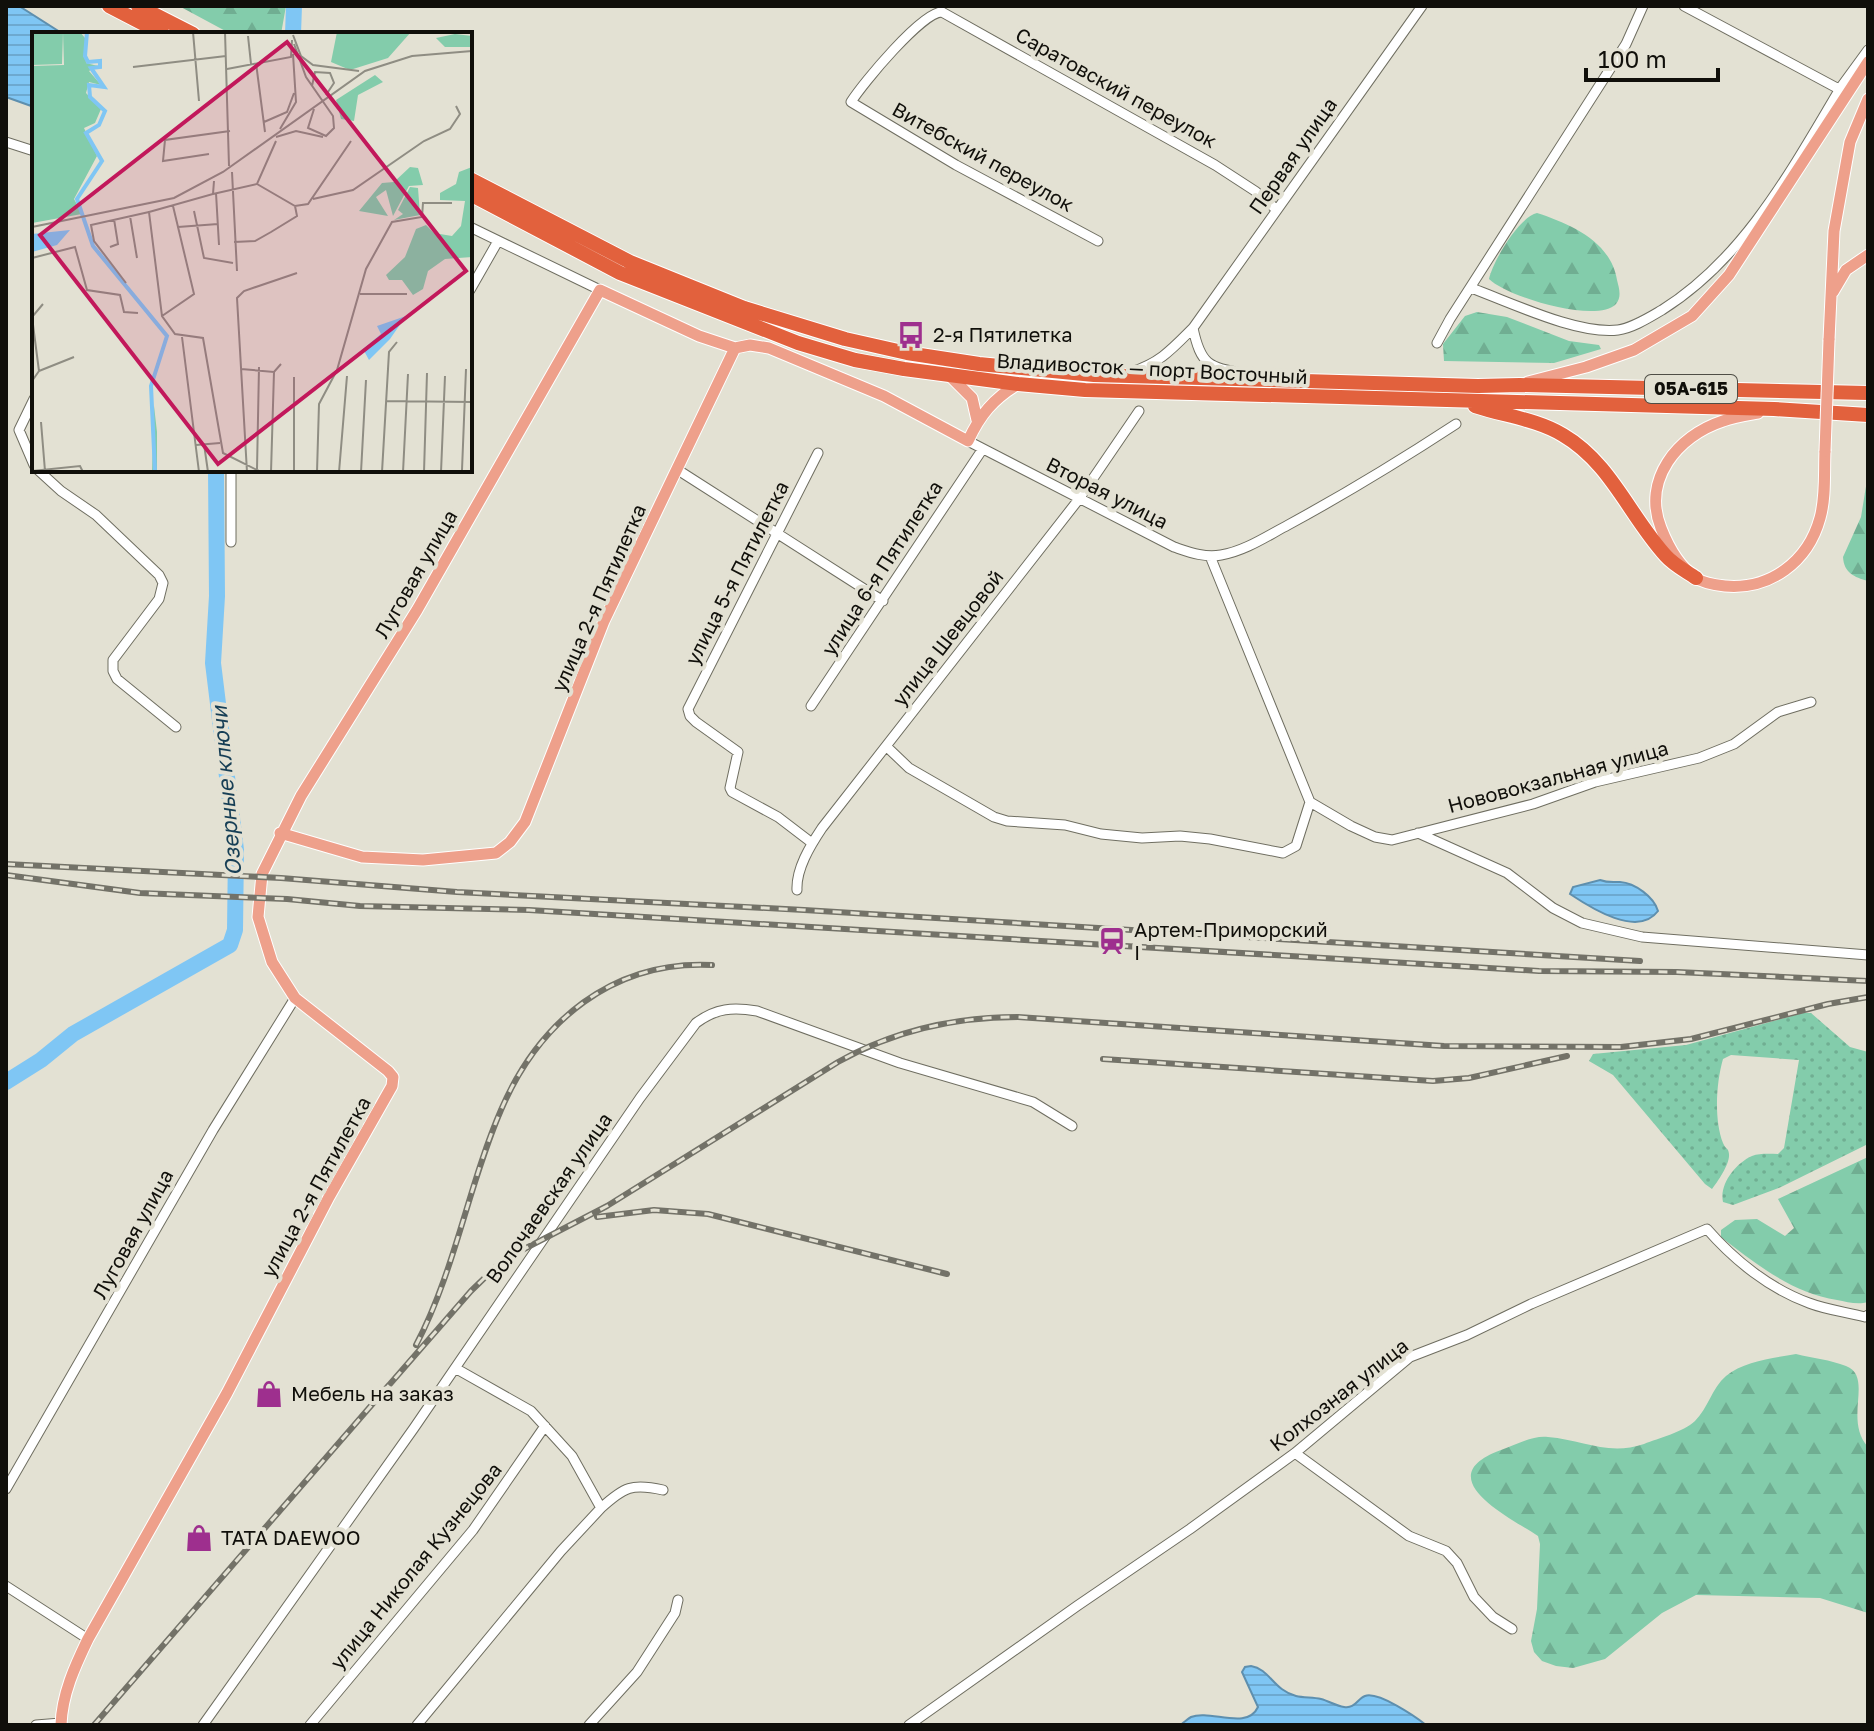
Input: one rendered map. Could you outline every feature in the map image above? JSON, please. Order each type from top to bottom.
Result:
[{"type":"highway","points":[[109,6],[159,32]]},
{"type":"highway","points":[[138,6],[189,32]]},
{"type":"highway","name":"Владивосток — порт Восточный","points":[[472,180],[630,262],[769,317],[907,353],[1094,375],[1478,386],[1866,392]]},
{"type":"highway","name":"Владивосток — порт Восточный","points":[[472,195],[620,273],[754,327],[855,360],[950,376],[1018,384],[1186,394],[1774,409],[1868,415]]},
{"type":"highway","points":[[1460,401],[1536,423],[1563,435],[1586,452],[1613,482],[1668,558],[1696,578]]},
{"type":"main road","points":[[1520,385],[1634,350],[1692,316],[1729,275],[1868,62]]},
{"type":"main road","points":[[1774,409],[1721,421],[1687,439],[1671,454],[1658,479],[1655,500],[1659,523],[1673,553],[1696,578],[1715,585],[1740,587],[1775,578],[1792,566],[1808,545],[1820,518],[1834,231],[1850,142],[1868,99]]},
{"type":"main road","points":[[1831,296],[1846,270],[1868,255]]},
{"type":"main road","points":[[600,290],[699,336],[735,348]]},
{"type":"main road","name":"Луговая улица","points":[[280,833],[417,610],[600,290]]},
{"type":"main road","name":"Вторая улица","points":[[735,348],[750,345],[769,348],[884,396],[968,441]]},
{"type":"main road","name":"улица 2-я Пятилетка","points":[[61,1724],[69,1683],[88,1639],[214,1418],[329,1197],[392,1086],[393,1077],[388,1071],[295,998],[272,962],[258,917],[262,874],[280,833],[362,857],[423,860],[496,853],[510,842],[525,822],[604,621],[735,348]]},
{"type":"main road","points":[[950,376],[972,398],[977,420]]},
{"type":"main road","points":[[968,441],[977,420],[994,400],[1018,384]]},
{"type":"street","name":"Первая улица","points":[[1123,374],[1151,366],[1193,328],[1422,6]]},
{"type":"street","points":[[1437,343],[1626,44],[1643,6]]},
{"type":"street","points":[[1684,6],[1837,88],[1841,87]]},
{"type":"street","name":"Саратовский переулок","points":[[851,102],[917,25],[932,14],[942,12],[1215,165],[1255,191],[1277,210]]},
{"type":"street","points":[[1471,288],[1587,329],[1619,330],[1649,318],[1676,301],[1720,265],[1745,235],[1787,177],[1841,87],[1868,50]]},
{"type":"street","name":"Витебский переулок","points":[[851,102],[956,165],[1098,241]]},
{"type":"street","points":[[6,142],[32,150]]},
{"type":"street","points":[[472,228],[600,290]]},
{"type":"street","points":[[472,286],[498,241]]},
{"type":"street","points":[[1193,328],[1198,352],[1207,364],[1271,380]]},
{"type":"street","points":[[32,403],[19,430],[32,460]]},
{"type":"street","name":"улица Шевцовой","points":[[797,890],[797,880],[812,843],[1079,499],[1139,411]]},
{"type":"street","points":[[887,747],[909,768],[994,817],[1007,821],[1065,825],[1101,834],[1142,838],[1180,836],[1283,853],[1296,846],[1310,802],[1210,556],[1234,551],[1284,527],[1456,424]]},
{"type":"street","name":"Вторая улица","points":[[968,441],[1174,547],[1210,556]]},
{"type":"street","name":"улица 6-я Пятилетка","points":[[811,706],[982,450]]},
{"type":"street","name":"улица 5-я Пятилетка","points":[[812,843],[778,817],[732,792],[730,788],[738,752],[696,722],[688,709],[818,453]]},
{"type":"street","points":[[678,470],[883,601]]},
{"type":"street","points":[[40,472],[96,515],[159,575],[163,583],[159,599],[113,660],[113,671],[117,679],[176,727]]},
{"type":"street","points":[[231,472],[231,542]]},
{"type":"street","name":"Нововокзальная улица","points":[[1310,802],[1334,818],[1375,837],[1392,840],[1533,804],[1595,782],[1699,758],[1734,744],[1778,712],[1811,702]]},
{"type":"street","points":[[1418,833],[1507,873],[1553,908],[1582,923],[1642,937],[1868,955]]},
{"type":"street","name":"Луговая улица","points":[[6,1489],[205,1144],[295,998]]},
{"type":"street","name":"Волочаевская улица","points":[[203,1725],[455,1368],[640,1098],[696,1023],[713,1012],[739,1008],[757,1011],[900,1063],[1033,1102],[1072,1126]]},
{"type":"street","name":"Колхозная улица","points":[[909,1725],[1295,1453],[1410,1357],[1467,1335],[1531,1304],[1707,1229],[1745,1266],[1790,1296],[1812,1305],[1865,1317],[1868,1315]]},
{"type":"street","points":[[455,1368],[531,1411],[572,1456],[601,1508]]},
{"type":"street","name":"улица Николая Кузнецова","points":[[310,1725],[473,1530],[545,1426]]},
{"type":"street","points":[[1295,1453],[1409,1536],[1446,1551],[1457,1563],[1479,1604],[1512,1629]]},
{"type":"street","points":[[417,1725],[561,1551],[601,1508],[624,1489],[647,1487],[663,1490]]},
{"type":"street","points":[[6,1586],[88,1639]]},
{"type":"street","points":[[589,1725],[637,1672],[675,1613],[678,1600]]},
{"type":"street","name":"улица 2-я Пятилетка","points":[[36,1725],[61,1724]]},
{"type":"green space","points":[[179,6],[286,6],[281,32],[227,32]]},
{"type":"green space","points":[[1537,213],[1588,236],[1607,255],[1619,289],[1616,304],[1606,309],[1572,310],[1532,300],[1489,279],[1508,241],[1522,222]]},
{"type":"green space","points":[[1477,312],[1507,317],[1569,341],[1599,345],[1601,349],[1554,363],[1444,361],[1443,344],[1465,316]]},
{"type":"green space","points":[[1868,474],[1868,581],[1851,574],[1845,567],[1843,557],[1861,517]]},
{"type":"green space","points":[[1811,1013],[1850,1047],[1868,1052],[1868,1144],[1781,1187],[1733,1205],[1723,1202],[1722,1195],[1726,1181],[1735,1169],[1752,1156],[1778,1154],[1784,1148],[1799,1060],[1731,1055],[1723,1059],[1717,1113],[1720,1134],[1729,1158],[1712,1189],[1613,1075],[1589,1061],[1593,1054],[1686,1045]]},
{"type":"green space","points":[[1868,1157],[1868,1302],[1849,1302],[1805,1291],[1761,1267],[1721,1237],[1721,1230],[1735,1220],[1757,1219],[1785,1236],[1794,1228],[1778,1199]]},
{"type":"green space","points":[[1796,1354],[1846,1366],[1854,1371],[1858,1379],[1858,1424],[1868,1447],[1868,1613],[1820,1598],[1696,1595],[1662,1613],[1605,1659],[1573,1668],[1542,1661],[1534,1652],[1531,1641],[1537,1609],[1538,1536],[1481,1496],[1473,1484],[1471,1472],[1480,1461],[1518,1443],[1542,1437],[1607,1448],[1644,1444],[1678,1432],[1695,1421],[1721,1381],[1733,1371],[1760,1361]]},
{"type":"water","points":[[6,6],[19,6],[60,32],[32,32],[32,106],[6,97]]},
{"type":"water","points":[[1600,880],[1626,883],[1638,888],[1658,911],[1649,919],[1627,921],[1602,913],[1570,894],[1573,887]]},
{"type":"water","points":[[1245,1667],[1263,1671],[1282,1689],[1296,1696],[1348,1707],[1371,1695],[1397,1706],[1426,1725],[1180,1725],[1199,1715],[1237,1719],[1253,1714],[1258,1707],[1242,1672]]},
{"type":"waterway","name":"Озерные ключи","points":[[293,32],[294,6]]},
{"type":"waterway","name":"Озерные ключи","points":[[6,1082],[41,1060],[73,1034],[230,945],[235,930],[236,850],[213,663],[217,596],[216,472]]},
{"type":"railway","points":[[6,864],[1640,961]]},
{"type":"railway","points":[[6,875],[140,893],[287,899],[360,906],[529,910],[1539,971],[1677,972],[1868,981]]},
{"type":"railway","points":[[416,1345],[441,1288],[489,1139],[517,1078],[536,1049],[558,1024],[584,1002],[612,985],[643,973],[676,966],[712,965]]},
{"type":"railway","points":[[383,1392],[471,1291],[503,1260],[607,1206],[838,1062],[880,1042],[925,1028],[971,1020],[1018,1017],[1444,1046],[1621,1047],[1691,1039],[1828,1004],[1868,997]]},
{"type":"railway","points":[[1103,1059],[1433,1081],[1469,1078],[1567,1056]]},
{"type":"railway","points":[[597,1217],[654,1210],[708,1214],[947,1274]]},
{"type":"railway","points":[[94,1725],[389,1385]]},
{"type":"place","name":"2-я Пятилетка","points":[[911,335]]},
{"type":"place","name":"Артем-Приморский I","points":[[1112,941]]},
{"type":"place","name":"Мебель на заказ","points":[[269,1394]]},
{"type":"place","name":"TATA DAEWOO","points":[[199,1538]]}]
